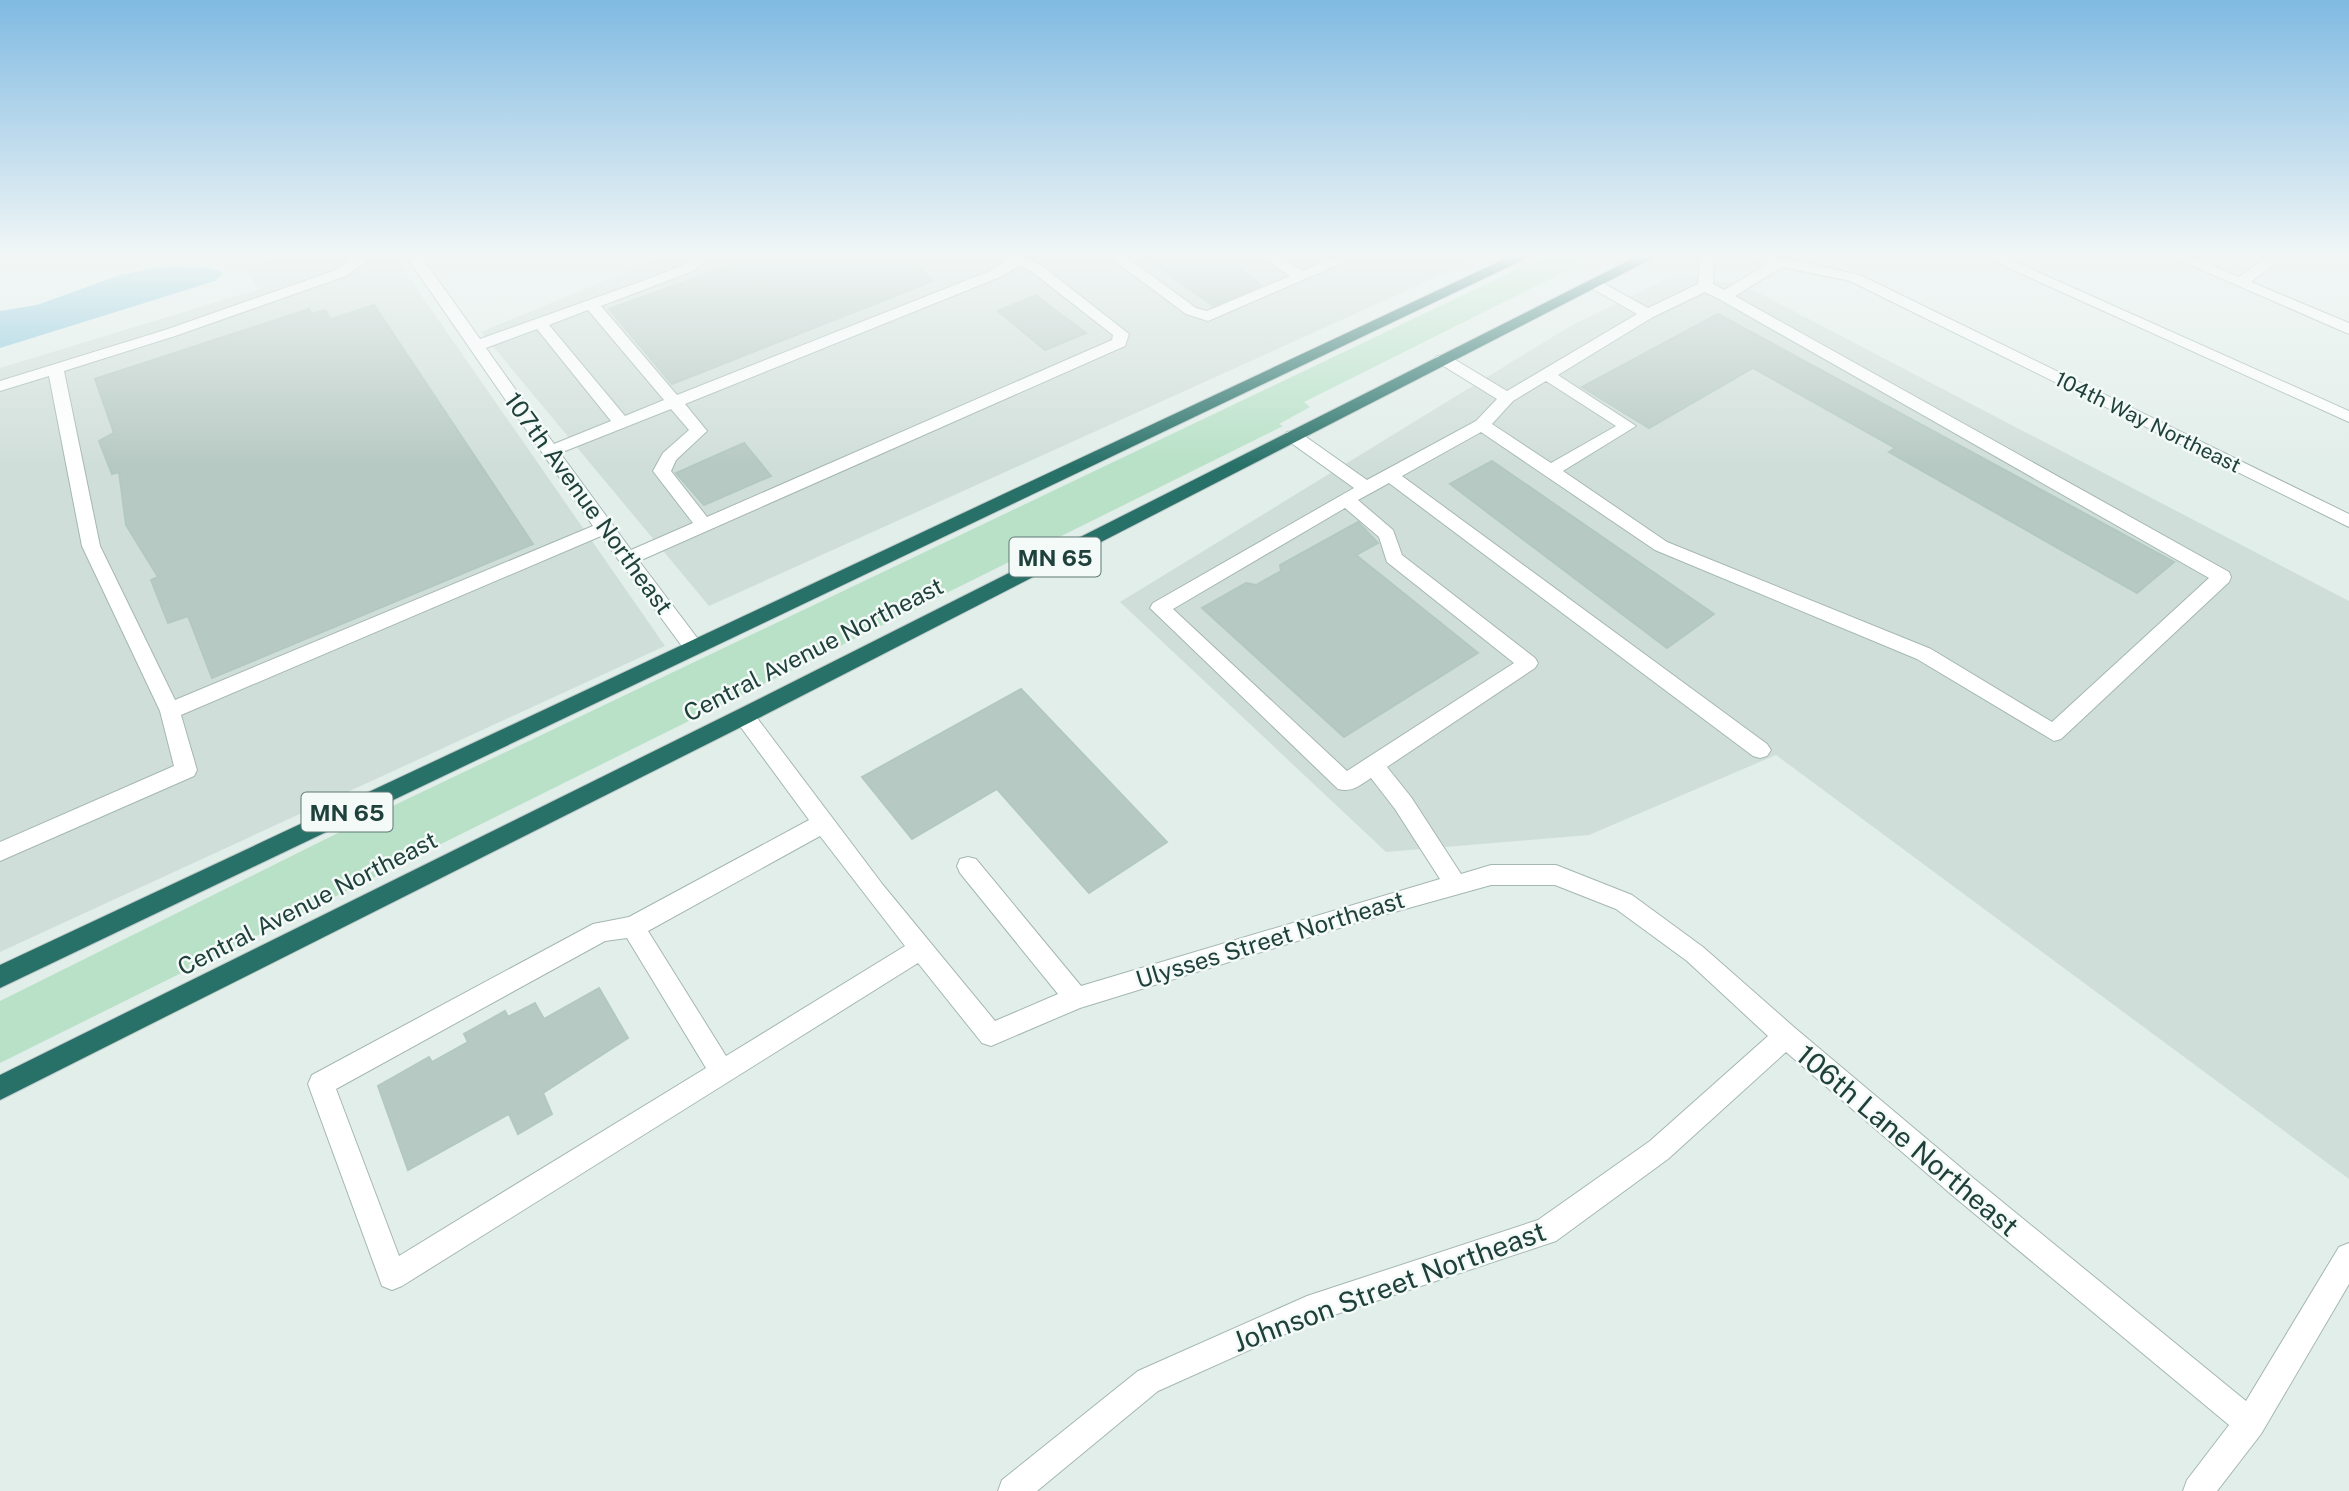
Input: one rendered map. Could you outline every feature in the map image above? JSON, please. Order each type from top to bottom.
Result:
[{"type":"highway","name":"Central Avenue Northeast","points":[[0,977],[1377,326]]},
{"type":"highway","name":"Central Avenue Northeast","points":[[0,1088],[744,716],[1512,326]]},
{"type":"street","points":[[0,386],[191,326]]},
{"type":"street","name":"107th Avenue Northeast","points":[[461,326],[604,528],[694,648]]},
{"type":"street","points":[[476,346],[533,326]]},
{"type":"street","points":[[542,326],[622,423]]},
{"type":"street","points":[[609,326],[699,431],[669,457],[662,471],[704,526]]},
{"type":"street","points":[[551,451],[866,326]]},
{"type":"street","points":[[628,559],[1119,343],[1121,334],[1110,326]]},
{"type":"street","points":[[1346,500],[1387,534],[1394,558],[1528,663],[1346,783],[1160,608],[1366,488],[1482,425],[1507,398],[1629,326]]},
{"type":"street","points":[[1482,425],[1661,546],[1924,654],[2054,733],[2222,577],[1776,326]]},
{"type":"street","name":"104th Way Northeast","points":[[1952,326],[2349,521]]},
{"type":"street","points":[[2144,326],[2349,418]]},
{"type":"street","points":[[1443,359],[1507,398]]},
{"type":"street","points":[[0,852],[186,770],[170,710],[91,546],[56,369]]},
{"type":"street","points":[[1547,374],[1628,426],[1549,472]]},
{"type":"street","points":[[1293,436],[1366,488]]},
{"type":"street","points":[[1390,475],[1760,750]]},
{"type":"street","points":[[170,710],[604,528]]},
{"type":"street","points":[[744,716],[921,949],[392,1276],[320,1084],[601,931],[633,927],[824,823]]},
{"type":"street","points":[[1373,765],[1403,803],[1456,885]]},
{"type":"street","points":[[968,866],[1076,998]]},
{"type":"street","name":"Ulysses Street Northeast","points":[[921,949],[991,1035],[1076,998],[1491,875],[1556,875]]},
{"type":"street","name":"106th Lane Northeast","points":[[1556,875],[1624,902],[1695,954],[1786,1036],[2250,1423]]},
{"type":"street","points":[[633,927],[722,1072]]},
{"type":"street","name":"Johnson Street Northeast","points":[[1013,1491],[1148,1381],[1307,1310],[1546,1231],[1659,1150],[1786,1036]]},
{"type":"street","points":[[2198,1491],[2250,1423],[2349,1257]]},
{"type":"shaded area","points":[[139,326],[442,326],[665,646],[0,952],[0,368]]},
{"type":"shaded area","points":[[497,326],[1329,326],[709,606],[481,332]]},
{"type":"shaded area","points":[[1821,326],[2349,601],[2349,1179],[1776,755],[1589,835],[1386,852],[1120,602],[1569,327]]},
{"type":"green space","points":[[1399,326],[1457,326],[1304,402],[1310,407],[1279,424],[1283,426],[0,1063],[0,1001],[378,813]]},
{"type":"water","points":[[0,326],[72,326],[0,348]]},
{"type":"building","points":[[258,326],[388,326],[533,544],[212,678],[188,616],[168,623],[151,580],[158,577],[126,525],[119,472],[112,474],[99,441],[114,433],[95,379]]},
{"type":"building","points":[[623,326],[820,326],[672,384]]},
{"type":"building","points":[[1016,326],[1076,326],[1086,333],[1045,350]]},
{"type":"building","points":[[1696,326],[1739,326],[2174,562],[2137,593],[1889,452],[1895,448],[1753,368],[1649,428],[1582,387]]},
{"type":"building","points":[[744,443],[771,476],[704,505],[676,473]]},
{"type":"building","points":[[1492,461],[1714,614],[1667,648],[1450,484]]},
{"type":"building","points":[[1358,522],[1378,543],[1356,555],[1478,653],[1344,737],[1202,608],[1246,583],[1256,585],[1281,571],[1280,565]]},
{"type":"building","points":[[1021,689],[1167,842],[1089,893],[997,789],[912,839],[862,777]]},
{"type":"building","points":[[599,988],[628,1038],[543,1093],[552,1114],[518,1134],[509,1114],[408,1170],[378,1086],[429,1057],[432,1062],[468,1042],[464,1034],[505,1011],[508,1017],[535,1003],[544,1019]]}]
